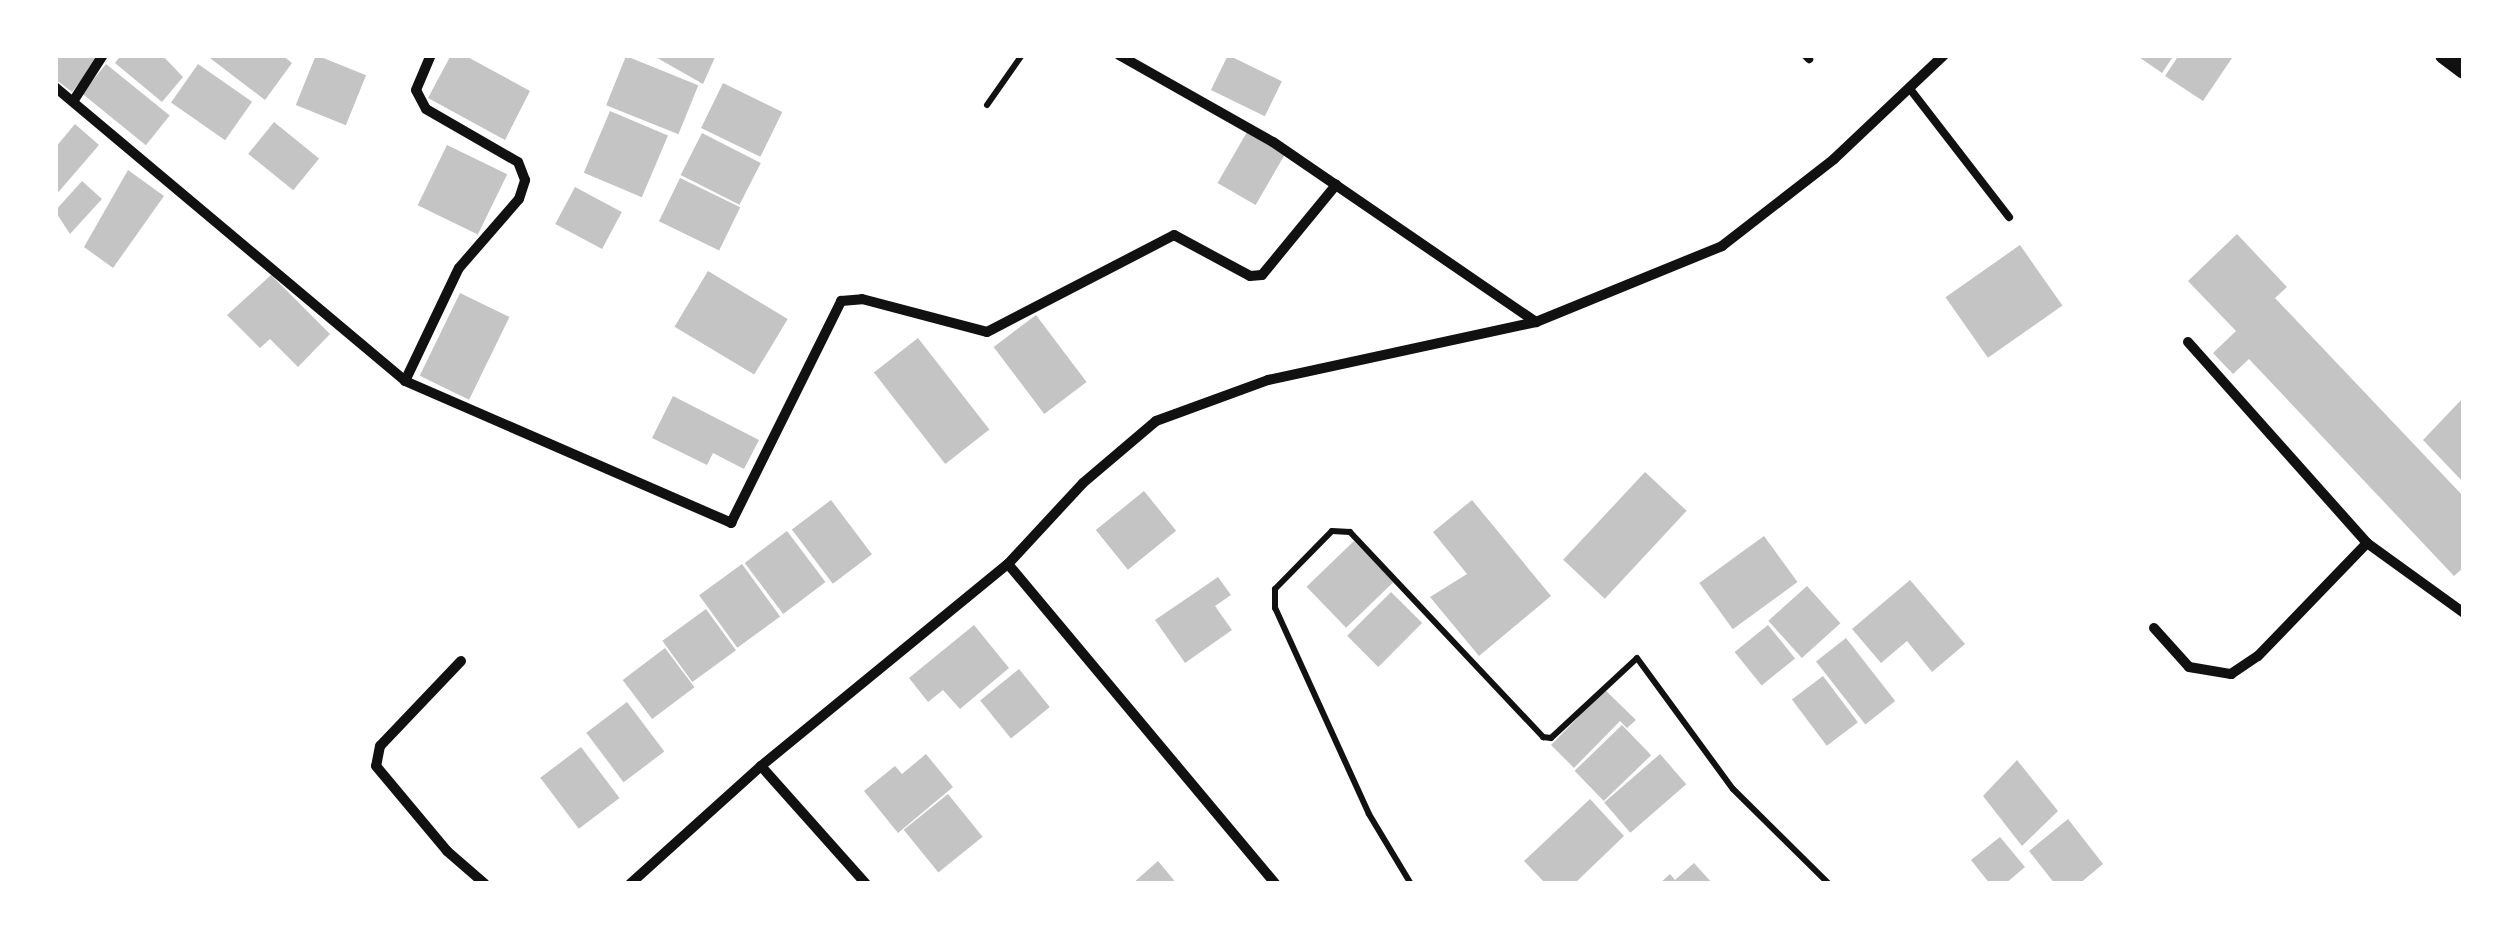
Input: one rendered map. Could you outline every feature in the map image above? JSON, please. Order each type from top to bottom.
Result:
[{"type":"street","points":[[74,100],[103,55]]},
{"type":"street","points":[[406,380],[459,268],[519,200],[526,180],[518,162],[426,109],[416,90],[420,72],[431,55]]},
{"type":"street","points":[[1119,55],[1336,185],[1536,322]]},
{"type":"street","points":[[630,884],[761,766],[1008,564],[1083,483],[1156,421],[1268,380],[1536,322],[1722,246],[1910,89],[1944,55]]},
{"type":"street","points":[[2444,55],[2464,70]]},
{"type":"street","points":[[55,86],[406,380],[731,523],[841,301],[862,300],[986,332],[1174,234],[1250,276],[1262,276],[1336,185]]},
{"type":"street","points":[[2188,342],[2367,544],[2464,612]]},
{"type":"street","points":[[2154,628],[2189,666],[2231,674],[2258,656],[2367,544]]},
{"type":"street","points":[[1008,564],[1276,884]]},
{"type":"street","points":[[462,661],[380,746],[376,766],[447,851],[485,884]]},
{"type":"street","points":[[761,766],[866,884]]},
{"type":"lane","points":[[1910,89],[2009,216]]},
{"type":"path","points":[[987,105],[1022,55]]},
{"type":"path","points":[[1411,884],[1369,814],[1275,608],[1275,588],[1332,531],[1350,532],[1543,737],[1551,738],[1637,658],[1733,789],[1829,884]]},
{"type":"building","points":[[55,55],[101,55],[72,92],[55,79]]},
{"type":"building","points":[[121,55],[162,55],[183,77],[162,102],[115,63]]},
{"type":"building","points":[[206,55],[282,55],[292,63],[265,100]]},
{"type":"building","points":[[316,55],[366,75],[346,125],[296,105]]},
{"type":"building","points":[[451,55],[464,55],[530,91],[505,140],[428,98]]},
{"type":"building","points":[[652,55],[716,55],[703,84]]},
{"type":"building","points":[[1228,55],[1282,81],[1265,116],[1211,90]]},
{"type":"building","points":[[2136,55],[2174,55],[2162,73]]},
{"type":"building","points":[[2179,55],[2234,55],[2203,101],[2165,76]]},
{"type":"building","points":[[626,56],[698,85],[678,134],[606,105]]},
{"type":"building","points":[[106,64],[170,116],[146,145],[82,94]]},
{"type":"building","points":[[198,64],[252,102],[225,140],[171,103]]},
{"type":"building","points":[[723,83],[782,112],[760,157],[701,128]]},
{"type":"building","points":[[610,111],[668,136],[642,197],[584,173]]},
{"type":"building","points":[[274,122],[319,159],[293,190],[248,154]]},
{"type":"building","points":[[75,124],[99,145],[55,196],[55,148]]},
{"type":"building","points":[[1247,132],[1285,154],[1256,205],[1218,183]]},
{"type":"building","points":[[702,133],[761,163],[739,205],[681,175]]},
{"type":"building","points":[[447,145],[507,174],[478,235],[418,205]]},
{"type":"building","points":[[128,170],[164,196],[113,268],[84,247]]},
{"type":"building","points":[[680,178],[740,207],[719,251],[659,221]]},
{"type":"building","points":[[82,181],[102,199],[70,234],[55,211]]},
{"type":"building","points":[[575,187],[622,212],[602,249],[555,224]]},
{"type":"building","points":[[2237,234],[2287,287],[2275,298],[2464,497],[2464,567],[2454,576],[2249,359],[2233,374],[2213,353],[2236,331],[2188,281]]},
{"type":"building","points":[[2020,245],[2062,306],[1988,358],[1945,297]]},
{"type":"building","points":[[708,271],[788,319],[754,375],[675,327]]},
{"type":"building","points":[[271,275],[330,334],[298,367],[270,339],[260,348],[227,315]]},
{"type":"building","points":[[460,293],[509,317],[469,400],[420,376]]},
{"type":"building","points":[[1036,315],[1087,382],[1044,414],[994,347]]},
{"type":"building","points":[[918,338],[989,429],[945,464],[874,372]]},
{"type":"building","points":[[673,396],[759,440],[744,469],[713,453],[707,465],[652,438]]},
{"type":"building","points":[[2464,397],[2464,483],[2423,440]]},
{"type":"building","points":[[1645,472],[1687,511],[1605,599],[1563,560]]},
{"type":"building","points":[[1144,491],[1176,531],[1128,570],[1096,530]]},
{"type":"building","points":[[831,500],[872,554],[833,584],[792,529]]},
{"type":"building","points":[[1472,500],[1551,596],[1479,656],[1430,597],[1467,574],[1433,532]]},
{"type":"building","points":[[787,531],[826,582],[783,614],[745,563]]},
{"type":"building","points":[[1764,536],[1798,582],[1733,629],[1699,583]]},
{"type":"building","points":[[1354,541],[1394,582],[1346,628],[1307,587]]},
{"type":"building","points":[[742,564],[780,617],[737,648],[699,595]]},
{"type":"building","points":[[1218,577],[1231,595],[1215,606],[1232,630],[1185,663],[1155,620]]},
{"type":"building","points":[[1910,580],[1965,644],[1932,672],[1907,641],[1881,663],[1852,629]]},
{"type":"building","points":[[1807,586],[1840,623],[1802,658],[1768,621]]},
{"type":"building","points":[[1391,592],[1422,623],[1378,667],[1347,636]]},
{"type":"building","points":[[706,609],[736,650],[692,682],[662,641]]},
{"type":"building","points":[[974,625],[1009,668],[960,709],[943,690],[928,702],[909,678]]},
{"type":"building","points":[[1768,625],[1795,658],[1762,685],[1735,652]]},
{"type":"building","points":[[1846,638],[1895,701],[1865,724],[1816,661]]},
{"type":"building","points":[[665,648],[694,687],[652,719],[623,680]]},
{"type":"building","points":[[1019,669],[1050,707],[1011,739],[980,700]]},
{"type":"building","points":[[1823,676],[1858,722],[1827,746],[1792,699]]},
{"type":"building","points":[[1605,690],[1636,720],[1627,728],[1620,721],[1574,768],[1551,745]]},
{"type":"building","points":[[627,702],[664,752],[624,782],[586,733]]},
{"type":"building","points":[[1622,725],[1651,755],[1604,801],[1575,771]]},
{"type":"building","points":[[581,747],[620,798],[579,829],[540,778]]},
{"type":"building","points":[[926,754],[953,787],[898,833],[864,791],[895,766],[902,774]]},
{"type":"building","points":[[1660,754],[1686,784],[1630,833],[1604,803]]},
{"type":"building","points":[[2017,760],[2058,811],[2022,846],[1983,796]]},
{"type":"building","points":[[948,794],[983,837],[938,873],[904,830]]},
{"type":"building","points":[[1590,799],[1624,836],[1574,884],[1546,884],[1524,861]]},
{"type":"building","points":[[2068,819],[2103,864],[2079,884],[2055,884],[2029,851]]},
{"type":"building","points":[[2000,837],[2025,867],[2005,884],[1990,884],[1971,860]]},
{"type":"building","points":[[1158,861],[1177,884],[1132,884]]},
{"type":"building","points":[[1694,863],[1713,884],[1659,884],[1670,874],[1675,880]]}]
